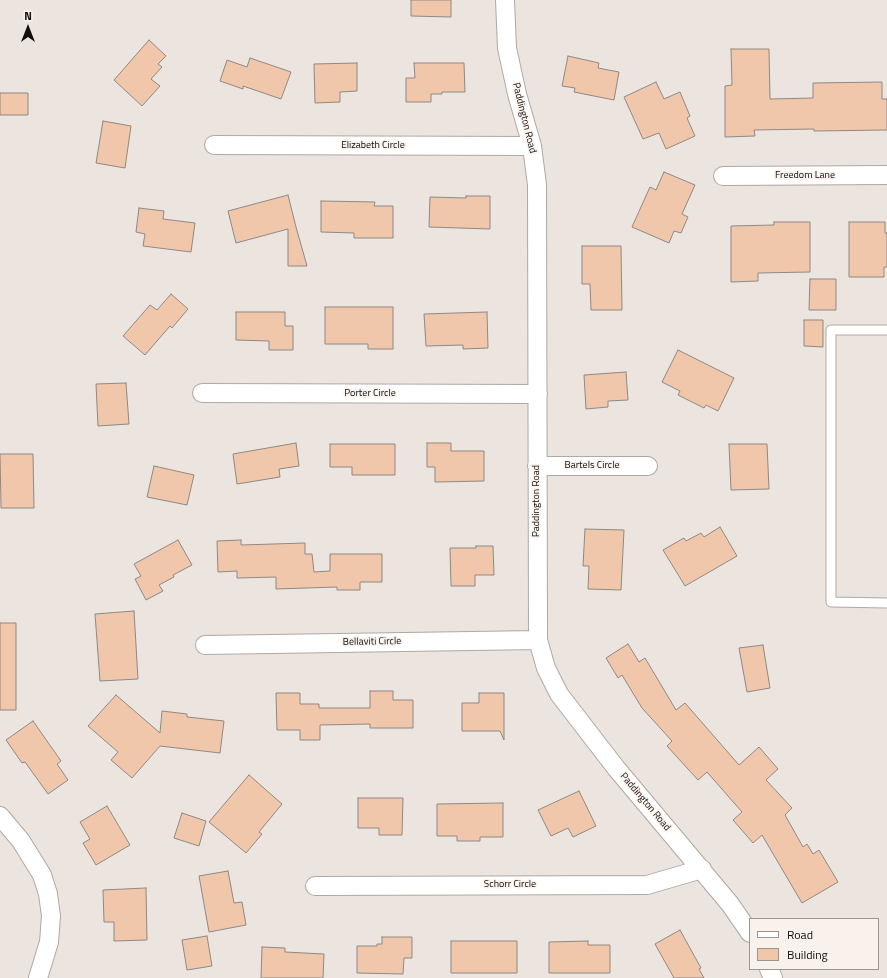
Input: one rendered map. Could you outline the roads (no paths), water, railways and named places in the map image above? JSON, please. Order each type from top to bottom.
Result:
[{"type":"street","name":"Paddington Road","points":[[505,0],[507,48],[517,94],[532,146],[537,184],[538,640],[546,668],[559,694],[616,768],[730,904],[749,932]]},
{"type":"street","name":"Elizabeth Circle","points":[[214,145],[532,146]]},
{"type":"street","name":"Freedom Lane","points":[[723,176],[887,176]]},
{"type":"street","name":"Porter Circle","points":[[202,393],[538,394]]},
{"type":"street","name":"Bartels Circle","points":[[537,466],[648,466]]},
{"type":"street","name":"Bellaviti Circle","points":[[205,644],[538,640]]},
{"type":"street","points":[[0,816],[21,841],[42,875],[48,894],[51,916],[49,942],[38,978]]},
{"type":"street","name":"Schorr Circle","points":[[315,886],[646,885],[702,869]]},
{"type":"lane","points":[[887,330],[830,330],[831,602],[887,603]]}]
